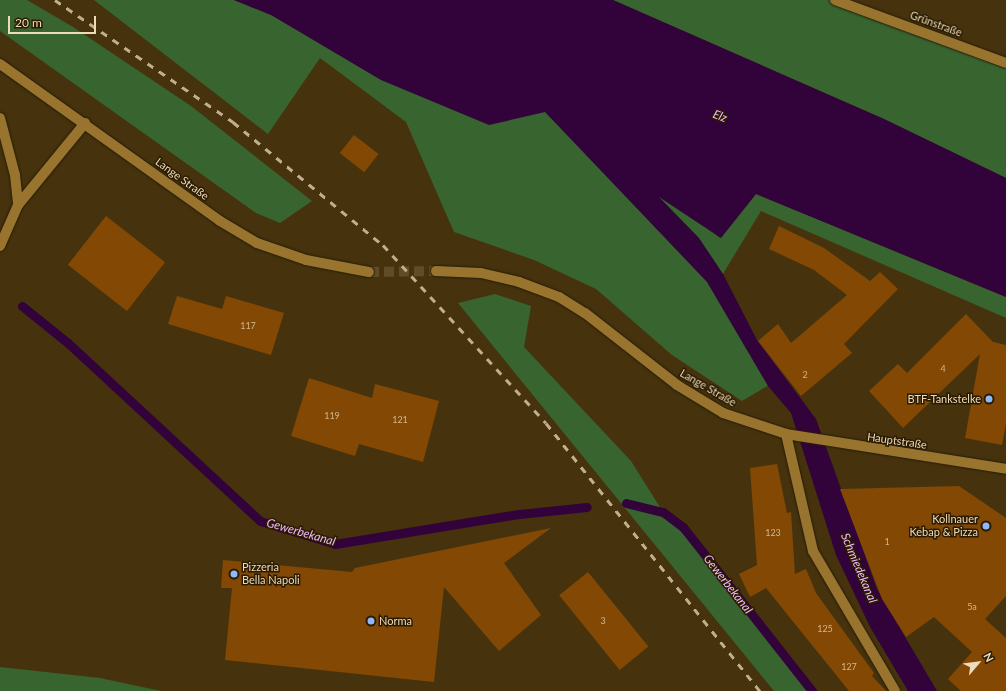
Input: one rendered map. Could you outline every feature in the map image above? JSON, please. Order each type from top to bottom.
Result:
[{"type":"street","name":"Grünstraße","points":[[836,0],[1006,63]]},
{"type":"street","name":"Lange Straße","points":[[0,64],[85,123],[220,221],[257,243],[306,260],[369,272]]},
{"type":"street","points":[[0,118],[15,175],[18,205]]},
{"type":"street","points":[[0,246],[18,205],[85,123]]},
{"type":"street","name":"Lange Straße","points":[[436,271],[481,273],[519,282],[559,297],[703,401],[723,413],[786,434]]},
{"type":"street","points":[[786,434],[813,551],[895,691]]},
{"type":"street","name":"Hauptstraße","points":[[786,434],[1006,469]]},
{"type":"green space","points":[[0,0],[27,0],[73,27],[191,106],[312,201],[280,223],[256,213],[0,31]]},
{"type":"green space","points":[[94,0],[234,0],[271,15],[550,100],[720,238],[756,194],[1006,297],[1006,318],[761,211],[718,282],[774,382],[742,401],[672,355],[596,289],[534,260],[454,232],[406,122],[320,58],[268,134]]},
{"type":"green space","points":[[613,0],[835,0],[1006,63],[1006,178],[884,119]]},
{"type":"green space","points":[[495,294],[531,306],[524,347],[631,461],[663,512],[683,527],[812,691],[774,691],[458,303]]},
{"type":"green space","points":[[0,667],[100,678],[161,691],[0,691]]},
{"type":"water","points":[[234,0],[613,0],[884,119],[1006,178],[1006,297],[756,194],[721,238],[659,197],[699,238],[723,274],[757,340],[816,419],[877,589],[937,691],[908,691],[870,627],[836,555],[791,413],[768,386],[707,282],[545,112],[489,125],[381,80],[271,15]]},
{"type":"building","points":[[354,135],[378,154],[364,172],[340,153]]},
{"type":"building","points":[[106,216],[165,262],[127,311],[68,265]]},
{"type":"building","points":[[779,226],[824,248],[870,281],[880,272],[898,289],[844,344],[852,353],[801,396],[758,341],[778,324],[791,343],[847,295],[814,270],[769,249]]},
{"type":"building","points":[[177,296],[222,309],[226,296],[284,313],[271,355],[168,324]]},
{"type":"building","points":[[966,314],[993,342],[1006,345],[1006,424],[1002,445],[965,438],[980,354],[903,428],[869,391],[898,364],[907,373]]},
{"type":"building","points":[[309,378],[372,398],[375,384],[439,401],[423,462],[359,444],[355,456],[291,436]]},
{"type":"building","points":[[777,464],[787,513],[791,512],[795,574],[806,569],[816,593],[874,673],[872,676],[886,691],[849,691],[766,588],[750,597],[739,574],[757,565],[750,468]]},
{"type":"building","points":[[959,486],[1006,518],[1006,596],[985,619],[1006,638],[1006,691],[961,691],[948,679],[972,652],[934,617],[906,637],[882,599],[840,489]]},
{"type":"building","points":[[551,528],[504,563],[541,615],[499,651],[444,587],[434,682],[225,660],[232,588],[221,588],[223,560],[352,572],[355,568]]},
{"type":"building","points":[[588,572],[648,647],[620,670],[559,595]]},
{"type":"waterway","name":"Gewerbekanal","points":[[22,306],[68,343],[260,521],[335,544],[519,514],[587,507]]},
{"type":"waterway","name":"Gewerbekanal","points":[[626,503],[663,512],[683,527],[812,691]]},
{"type":"tunnel","points":[[369,272],[436,271]]},
{"type":"railway","points":[[55,0],[233,122],[383,245],[546,423],[760,691]]},
{"type":"place","name":"BTF-Tankstelke","points":[[989,399]]},
{"type":"place","name":"Kollnauer Kebap & Pizza","points":[[986,526]]},
{"type":"place","name":"Pizzeria Bella Napoli","points":[[234,574]]},
{"type":"place","name":"Norma","points":[[371,621]]},
{"type":"water label","name":"Elz","points":[[720,116]]},
{"type":"water label","name":"Schmiedekanal","points":[[859,568]]}]
